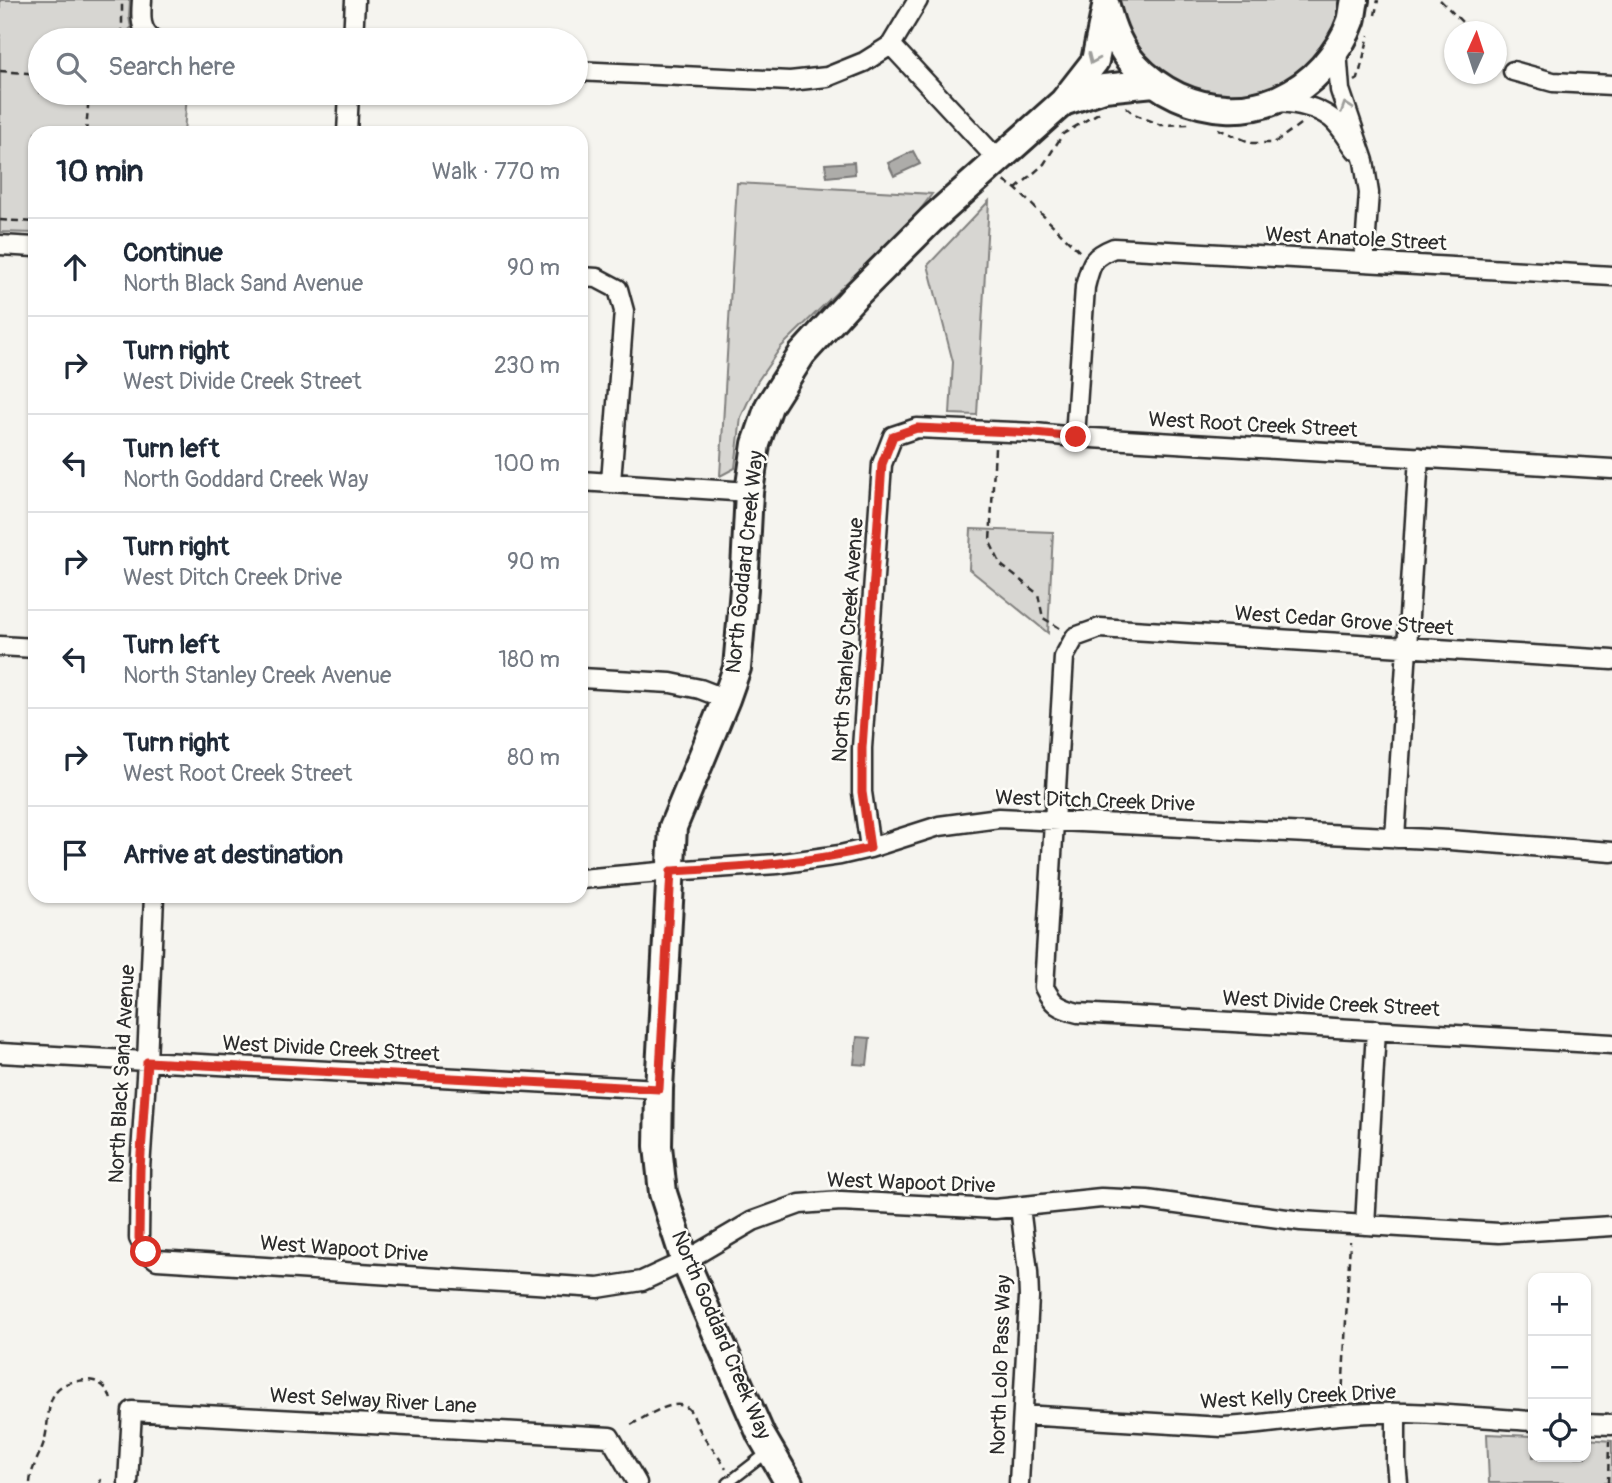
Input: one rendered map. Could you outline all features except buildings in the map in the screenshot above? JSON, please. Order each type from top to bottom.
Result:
[{"type":"street","points":[[142,0],[141,18],[146,28]]},
{"type":"street","points":[[354,28],[355,0]]},
{"type":"street","points":[[588,72],[790,81],[827,77],[864,62],[891,45],[918,0]]},
{"type":"street","points":[[1274,102],[1310,81],[1337,50],[1351,22],[1354,0]]},
{"type":"street","points":[[1106,4],[1116,36],[1132,62],[1154,83],[1181,99],[1212,108],[1243,108],[1274,102],[1297,103],[1316,110],[1332,119],[1364,161]]},
{"type":"street","name":"North Goddard Creek Way","points":[[789,1483],[760,1432],[685,1261],[663,1193],[658,1146],[659,1089],[673,827],[737,668],[749,492],[756,444],[769,406],[802,354],[854,296],[931,220],[1063,102],[1095,61],[1106,4]]},
{"type":"street","points":[[891,45],[993,164]]},
{"type":"street","points":[[1337,50],[1340,90],[1364,161],[1369,193],[1364,261]]},
{"type":"street","points":[[1513,71],[1553,82],[1612,85]]},
{"type":"street","name":"North Goddard Creek Way","points":[[1063,102],[1104,88],[1154,83]]},
{"type":"street","points":[[347,126],[348,105]]},
{"type":"street","points":[[0,245],[28,247]]},
{"type":"street","name":"West Anatole Street","points":[[1098,255],[1114,248],[1612,276]]},
{"type":"street","points":[[1076,437],[1085,287],[1090,268],[1098,255]]},
{"type":"street","points":[[588,277],[597,278],[618,289],[624,311],[611,482]]},
{"type":"street","name":"West Root Creek Street","points":[[893,436],[917,428],[996,431],[1612,469]]},
{"type":"street","name":"North Stanley Creek Avenue","points":[[870,848],[862,792],[862,748],[882,464],[893,436]]},
{"type":"street","points":[[1395,838],[1419,457]]},
{"type":"street","points":[[588,481],[749,492]]},
{"type":"street","name":"West Cedar Grove Street","points":[[1075,637],[1100,628],[1612,660]]},
{"type":"street","points":[[1054,819],[1064,657],[1075,637]]},
{"type":"street","points":[[0,646],[28,648]]},
{"type":"street","points":[[588,677],[671,682],[701,689],[726,699]]},
{"type":"street","name":"West Ditch Creek Drive","points":[[588,878],[777,864],[840,855],[939,826],[999,818],[1612,852]]},
{"type":"street","name":"West Divide Creek Street","points":[[1054,819],[1045,987],[1051,999],[1062,1009],[1078,1013],[1612,1044]]},
{"type":"street","name":"North Black Sand Avenue","points":[[146,1252],[139,1238],[140,1169],[154,903]]},
{"type":"street","points":[[1358,1225],[1376,1030]]},
{"type":"street","name":"West Divide Creek Street","points":[[0,1053],[659,1089]]},
{"type":"street","name":"West Wapoot Drive","points":[[146,1252],[157,1261],[598,1288],[642,1281],[685,1261],[753,1220],[800,1204],[841,1201],[995,1209],[1101,1198],[1147,1200],[1301,1221],[1499,1233],[1612,1226]]},
{"type":"street","name":"North Lolo Pass Way","points":[[1019,1483],[1029,1297],[1020,1207]]},
{"type":"street","name":"West Selway River Lane","points":[[128,1483],[132,1411],[610,1437],[637,1483]]},
{"type":"street","name":"West Kelly Creek Drive","points":[[1023,1415],[1222,1427],[1369,1413],[1528,1421]]},
{"type":"street","points":[[1395,1413],[1398,1483]]},
{"type":"street","points":[[1591,1424],[1611,1425]]},
{"type":"lane","points":[[728,1483],[770,1451]]},
{"type":"path","points":[[122,0],[122,28]]},
{"type":"path","points":[[1440,0],[1461,21]]},
{"type":"path","points":[[0,71],[28,73]]},
{"type":"path","points":[[87,126],[88,105]]},
{"type":"path","points":[[993,164],[1079,252],[1098,255]]},
{"type":"path","points":[[0,220],[28,222]]},
{"type":"path","points":[[996,431],[990,542],[1001,565],[1038,594],[1043,618],[1075,637]]},
{"type":"path","points":[[1341,1416],[1358,1225]]},
{"type":"path","points":[[30,1483],[45,1441],[50,1404],[55,1391],[66,1384],[81,1380],[93,1381],[108,1391],[111,1401]]},
{"type":"path","points":[[631,1424],[671,1405],[686,1407],[691,1410],[695,1422],[726,1469]]},
{"type":"path","points":[[1608,1483],[1611,1425]]},
{"type":"shaded area","points":[[0,0],[130,0],[131,28],[28,28],[28,105],[186,105],[185,126],[28,126],[28,233],[0,232]]},
{"type":"shaded area","points":[[1112,0],[1349,0],[1333,48],[1273,97],[1184,94],[1129,47]]},
{"type":"shaded area","points":[[913,151],[920,164],[894,176],[888,163]]},
{"type":"shaded area","points":[[854,162],[855,174],[827,177],[825,164]]},
{"type":"shaded area","points":[[737,183],[932,194],[917,214],[781,347],[757,382],[741,417],[735,468],[720,476]]},
{"type":"shaded area","points":[[989,201],[977,415],[950,414],[953,362],[928,265]]},
{"type":"shaded area","points":[[971,529],[1053,532],[1048,633],[969,569]]},
{"type":"shaded area","points":[[857,1037],[870,1038],[867,1065],[854,1064]]},
{"type":"shaded area","points":[[1487,1434],[1528,1436],[1528,1462],[1591,1462],[1591,1439],[1612,1441],[1612,1483],[1489,1483]]},
{"type":"route","points":[[146,1252],[139,1238],[140,1169],[147,1062],[659,1089],[671,871],[777,864],[870,848],[862,792],[862,748],[882,464],[893,436],[917,428],[1076,437]]}]
